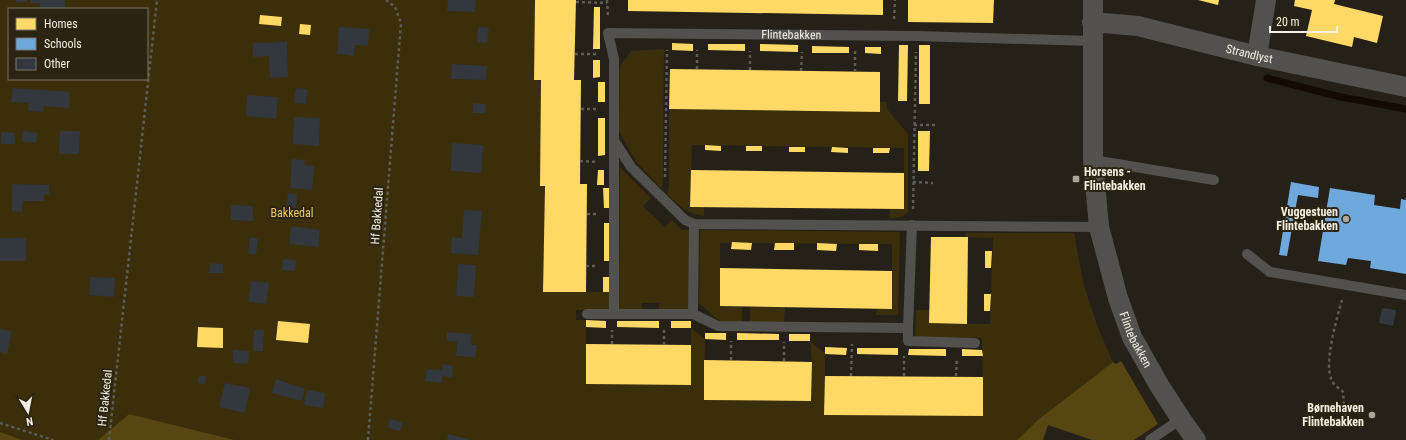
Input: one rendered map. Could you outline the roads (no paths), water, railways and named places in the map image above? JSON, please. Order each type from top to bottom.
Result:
[{"type":"street","name":"Flintebakken","points":[[1093,0],[1094,160],[1099,227],[1118,298],[1132,337],[1159,385],[1196,440]]},
{"type":"street","points":[[1257,56],[1266,0]]},
{"type":"street","name":"Strandlyst","points":[[1092,32],[1138,26],[1257,56],[1406,87]]},
{"type":"lane","name":"Flintebakken","points":[[614,314],[614,59],[608,33],[916,36],[1031,40],[1092,32]]},
{"type":"lane","points":[[615,142],[631,167],[685,220],[694,224],[1099,227]]},
{"type":"lane","points":[[1094,160],[1214,180]]},
{"type":"lane","points":[[694,224],[694,314]]},
{"type":"lane","points":[[912,225],[908,341],[975,343]]},
{"type":"lane","points":[[1247,254],[1270,272],[1406,295]]},
{"type":"lane","points":[[587,314],[694,314],[718,326],[908,328]]},
{"type":"lane","points":[[1150,440],[1181,419]]},
{"type":"waterway","points":[[1267,78],[1341,97],[1406,109]]},
{"type":"place","name":"Horsens - Flintebakken","points":[[1076,179]]},
{"type":"place","name":"Vuggestuen Flintebakken","points":[[1346,219]]},
{"type":"place","name":"Børnehaven Flintebakken","points":[[1372,415]]},
{"type":"park label","name":"Bakkedal","points":[[292,213]]}]
